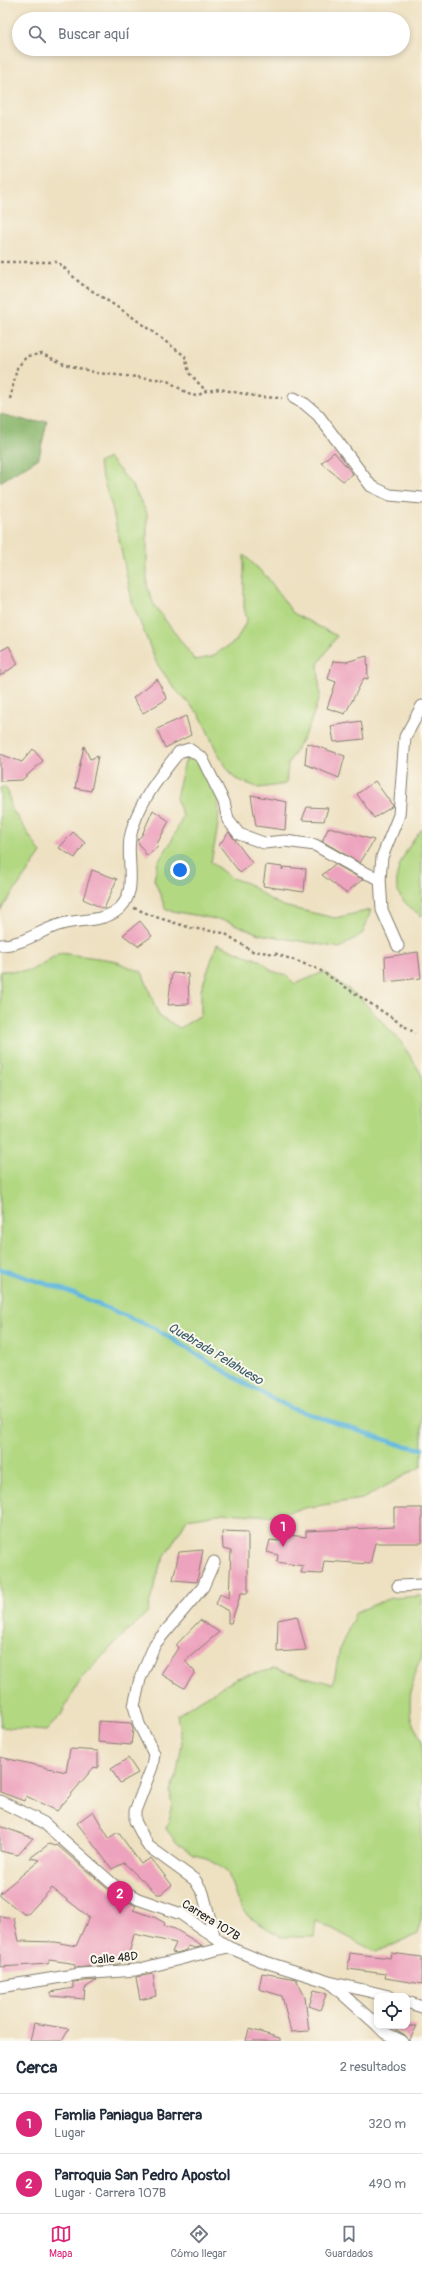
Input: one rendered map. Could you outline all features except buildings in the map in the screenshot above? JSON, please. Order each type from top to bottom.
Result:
[{"type":"street","points":[[294,398],[305,404],[318,415],[371,486],[390,495],[422,498]]},
{"type":"street","points":[[398,946],[382,910],[380,879],[382,856],[399,815],[405,737],[422,706]]},
{"type":"street","points":[[0,945],[29,939],[62,924],[102,918],[116,912],[124,903],[130,887],[130,839],[139,809],[179,752],[189,749],[202,758],[224,802],[228,820],[239,834],[264,843],[285,841],[315,845],[361,871],[380,879]]},
{"type":"street","points":[[214,1562],[203,1587],[155,1644],[140,1679],[134,1706],[139,1724],[154,1754],[152,1767],[135,1811],[135,1821],[148,1846],[195,1880],[203,1894],[214,1935]]},
{"type":"street","points":[[398,1586],[422,1585]]},
{"type":"street","name":"Carrera 107B","points":[[0,1801],[44,1823],[116,1886],[138,1898],[181,1914],[214,1935],[228,1947],[259,1960],[329,1982],[376,1993]]},
{"type":"street","name":"Calle 48D","points":[[0,1986],[80,1974],[136,1970],[167,1964],[228,1947]]},
{"type":"street","points":[[329,1982],[374,2023]]},
{"type":"street","points":[[410,2003],[422,2007]]},
{"type":"street","points":[[380,2029],[385,2033],[402,2041]]},
{"type":"path","points":[[0,262],[58,262],[80,283],[131,316],[185,356],[189,373],[206,391]]},
{"type":"path","points":[[10,399],[17,368],[27,356],[42,354],[64,364],[97,373],[166,380],[192,396],[200,396],[206,391],[219,389],[260,398],[294,398]]},
{"type":"path","points":[[124,903],[156,918],[190,928],[224,933],[252,951],[277,954],[318,969],[415,1033]]},
{"type":"green space","points":[[0,414],[32,422],[47,421],[39,458],[0,482]]},
{"type":"green space","points":[[109,458],[132,485],[147,513],[147,585],[154,605],[195,660],[211,657],[236,641],[247,620],[244,607],[244,555],[267,577],[293,613],[337,636],[318,664],[320,695],[309,727],[288,764],[286,784],[259,788],[234,778],[219,756],[200,715],[175,689],[157,664],[133,605],[112,507],[98,463]]},
{"type":"green space","points":[[193,756],[212,781],[216,793],[218,806],[217,832],[211,862],[231,878],[247,883],[271,900],[283,906],[335,918],[371,910],[363,933],[340,948],[259,934],[227,921],[166,910],[154,879],[158,862],[171,842],[183,816],[176,798],[185,761]]},
{"type":"green space","points":[[5,787],[9,794],[11,808],[41,853],[0,911],[0,788]]},
{"type":"green space","points":[[422,829],[421,916],[408,906],[399,894],[397,877],[402,859]]},
{"type":"green space","points":[[217,944],[261,961],[272,971],[286,975],[295,984],[324,972],[358,996],[401,1042],[422,1075],[422,1466],[362,1499],[310,1507],[269,1516],[225,1513],[187,1519],[160,1565],[147,1613],[116,1642],[80,1680],[61,1715],[46,1731],[0,1727],[0,971],[30,971],[60,953],[112,960],[142,972],[159,1016],[180,1028],[201,1015],[201,990]]},
{"type":"green space","points":[[422,1596],[422,1658],[418,1663],[413,1679],[410,1698],[413,1724],[422,1740],[422,1917],[417,1934],[376,1952],[316,1920],[314,1937],[281,1937],[249,1917],[237,1900],[228,1873],[210,1859],[194,1855],[176,1842],[166,1829],[172,1809],[170,1791],[176,1778],[182,1743],[177,1715],[236,1678],[274,1669],[333,1684],[340,1648],[356,1612],[391,1598]]},
{"type":"waterway","name":"Quebrada Pelahueso","points":[[0,1269],[65,1290],[154,1328],[247,1385],[291,1408],[401,1445],[422,1449]]},
{"type":"place","name":"Famlia Paniagua Barrera","points":[[283,1547]]},
{"type":"place","name":"Parroquia San Pedro Apostol","points":[[120,1914]]}]
